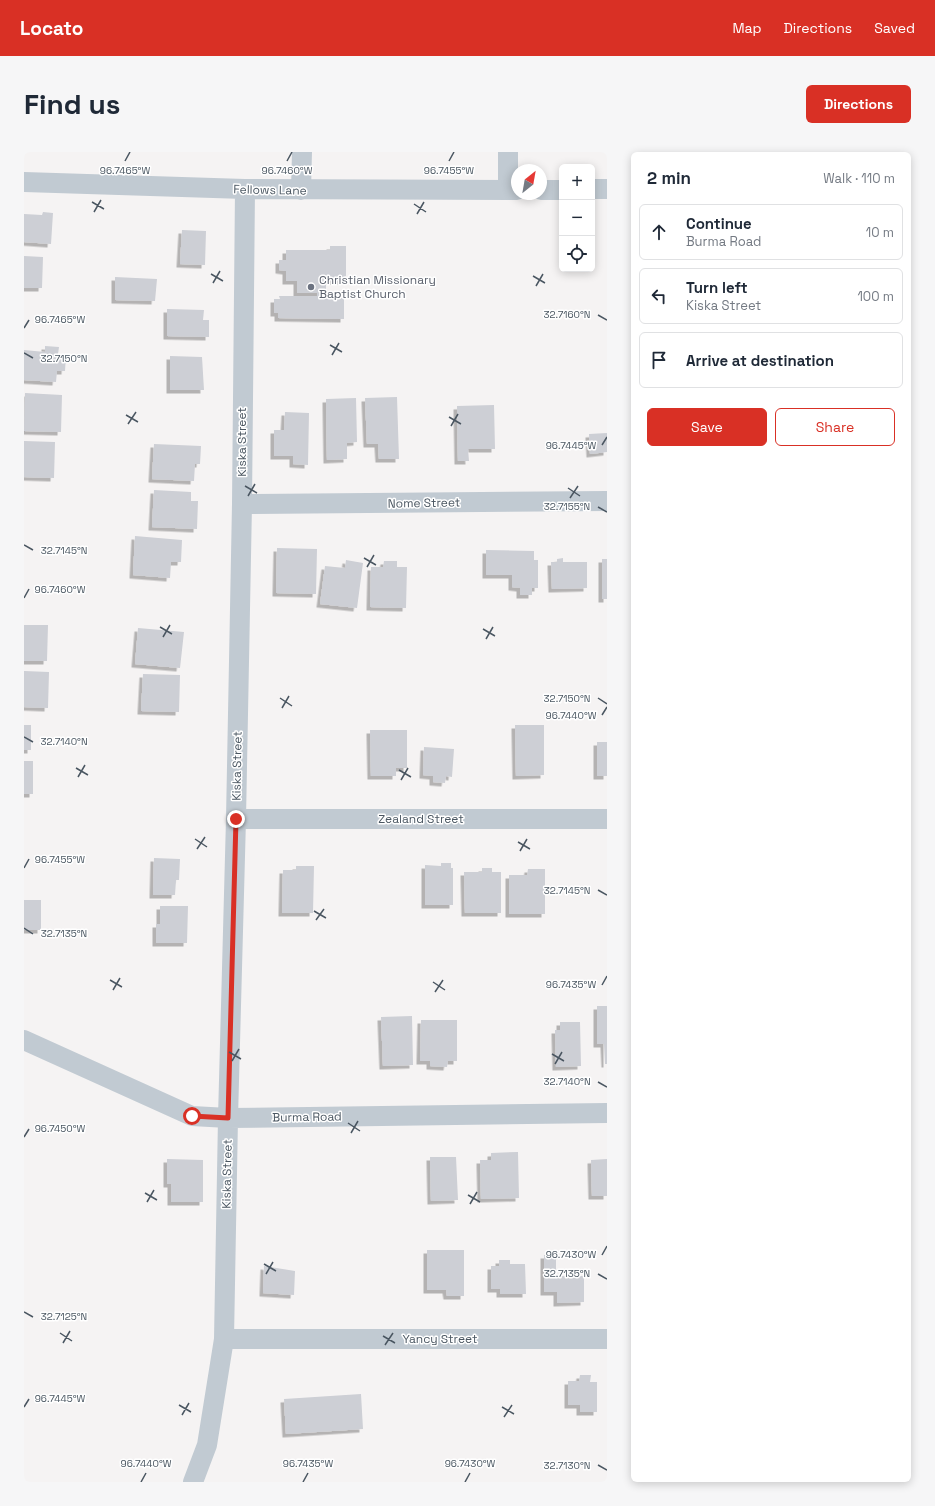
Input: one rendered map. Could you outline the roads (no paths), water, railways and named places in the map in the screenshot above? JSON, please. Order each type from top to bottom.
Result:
[{"type":"street","points":[[301,190],[302,152]]},
{"type":"street","points":[[508,152],[511,175]]},
{"type":"street","name":"Fellows Lane","points":[[24,182],[245,190],[511,190]]},
{"type":"street","points":[[595,189],[607,189]]},
{"type":"street","name":"Kiska Street","points":[[193,1482],[207,1445],[224,1339],[242,504],[245,190]]},
{"type":"street","points":[[547,190],[559,190]]},
{"type":"street","name":"Nome Street","points":[[242,504],[607,501]]},
{"type":"street","name":"Zealand Street","points":[[236,819],[607,819]]},
{"type":"street","name":"Burma Road","points":[[24,1040],[192,1116],[228,1118],[607,1113]]},
{"type":"street","name":"Yancy Street","points":[[224,1339],[607,1339]]},
{"type":"place","name":"Christian Missionary Baptist Church","points":[[311,287]]}]
